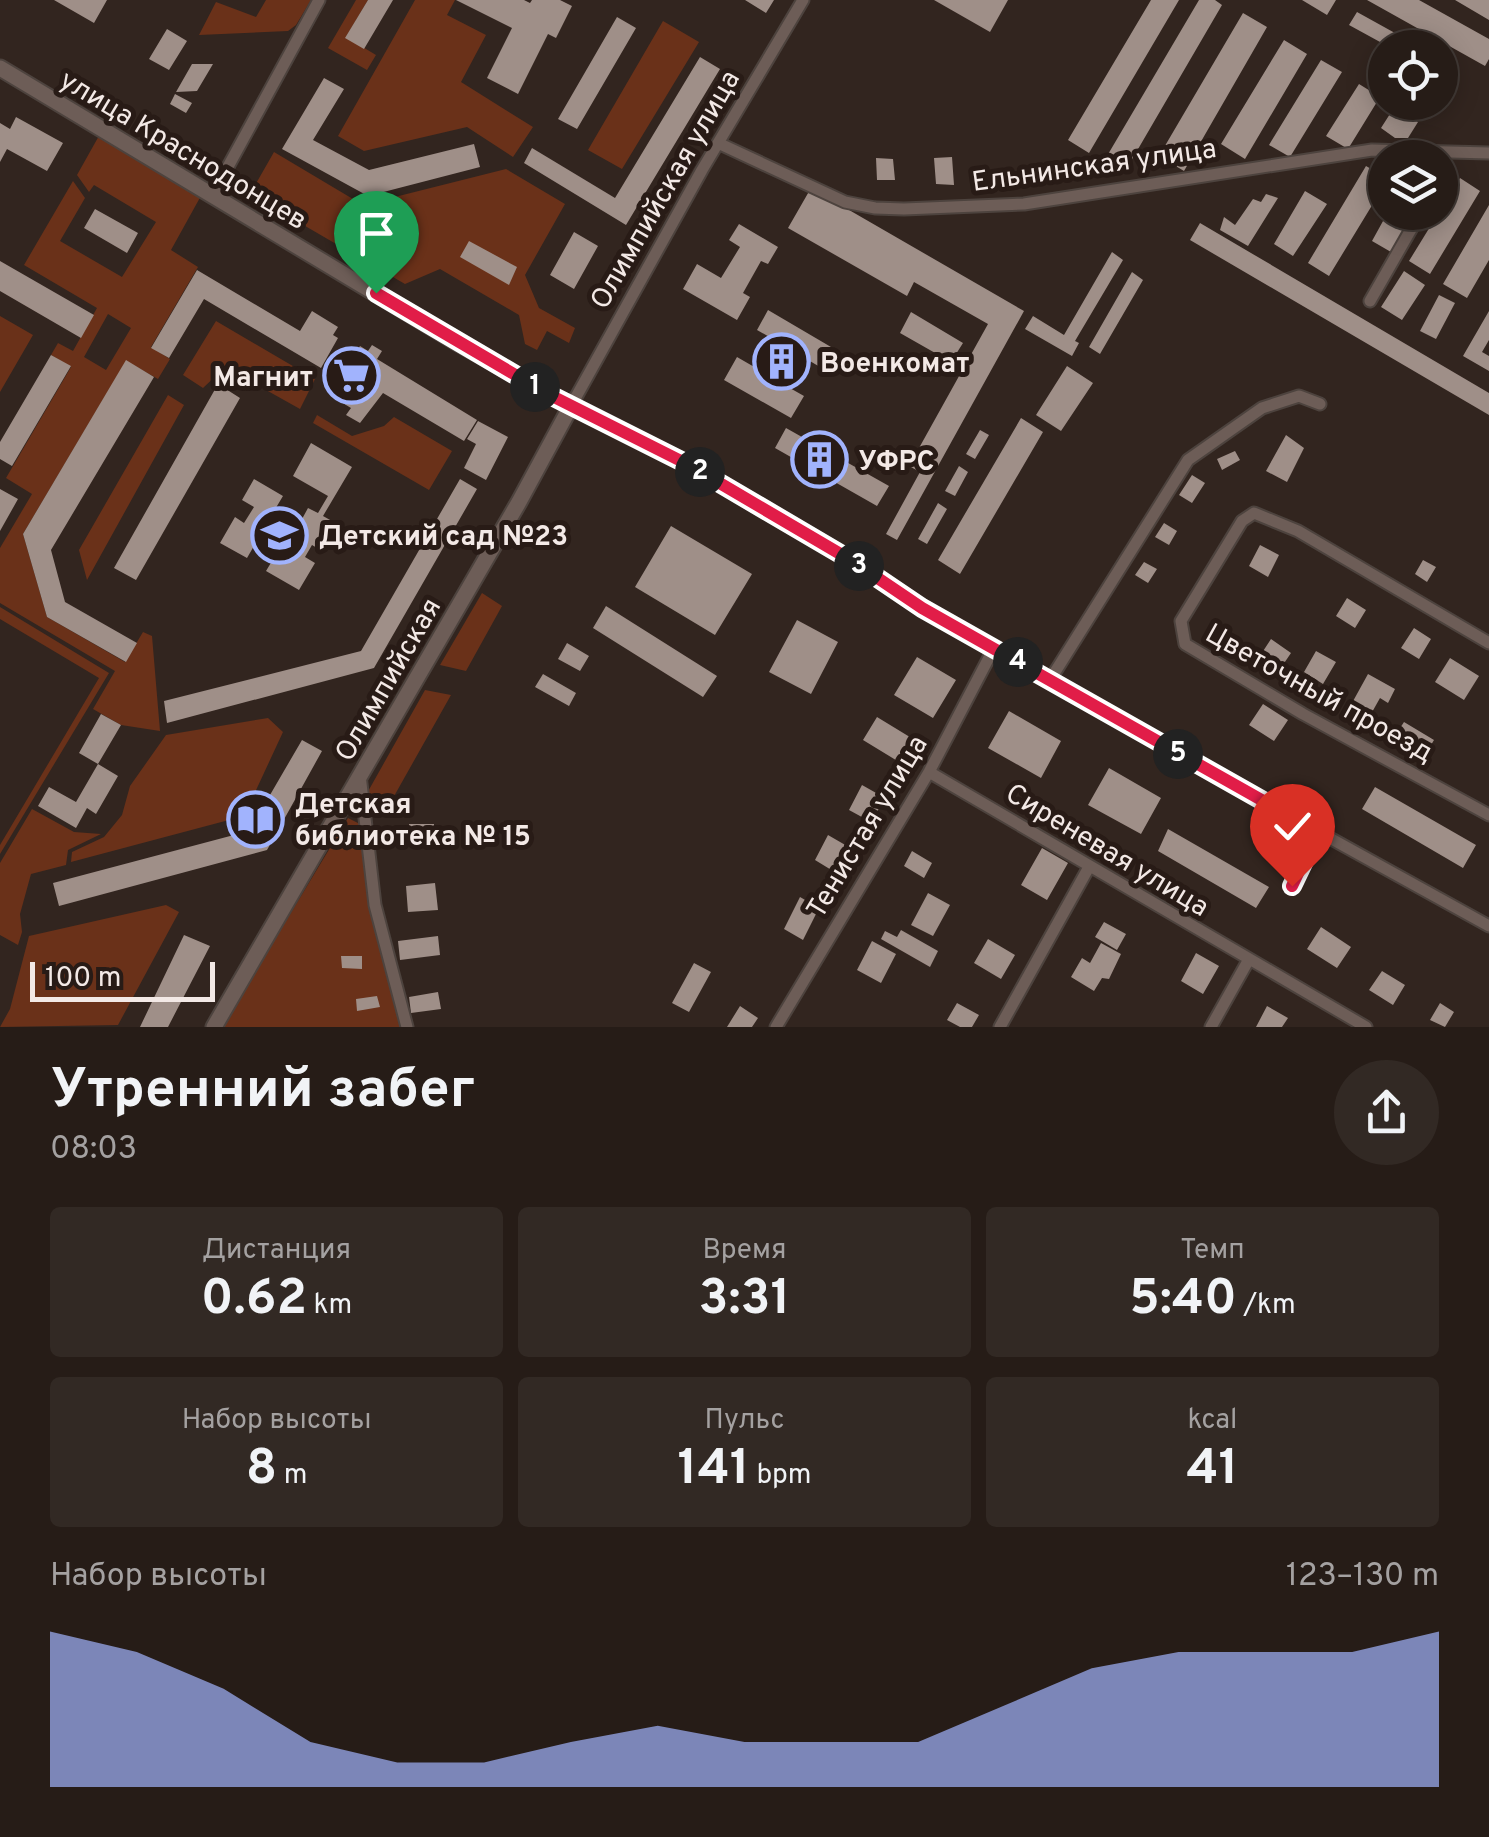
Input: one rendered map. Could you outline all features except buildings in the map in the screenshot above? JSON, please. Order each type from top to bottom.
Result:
[{"type":"main road","name":"улица Краснодонцев","points":[[0,68],[571,406]]},
{"type":"main road","name":"Олимпийская","points":[[214,1027],[571,406]]},
{"type":"street","points":[[212,196],[318,0]]},
{"type":"street","name":"Олимпийская улица","points":[[571,406],[803,0]]},
{"type":"street","name":"Ельнинская улица","points":[[718,143],[845,202],[904,209],[1024,204],[1368,151]]},
{"type":"street","name":"Ельнинская улица","points":[[1458,154],[1489,153]]},
{"type":"street","points":[[1370,301],[1411,230]]},
{"type":"street","points":[[1050,680],[1188,460],[1262,408],[1298,396],[1320,404]]},
{"type":"street","name":"улица Краснодонцев","points":[[571,406],[689,465],[994,648],[1318,832],[1488,923]]},
{"type":"street","name":"Цветочный проезд","points":[[1489,643],[1298,531],[1254,513],[1242,521],[1180,621],[1185,644],[1302,714],[1489,815]]},
{"type":"street","name":"Тенистая улица","points":[[776,1027],[929,772],[994,648]]},
{"type":"street","name":"Сиреневая улица","points":[[929,772],[1366,1027]]},
{"type":"street","points":[[360,775],[375,906],[407,1027]]},
{"type":"street","points":[[1292,886],[1318,832]]},
{"type":"street","points":[[1000,1027],[1089,867]]},
{"type":"street","points":[[1211,1027],[1248,961]]},
{"type":"shaded area","points":[[266,0],[311,0],[288,31],[199,35],[216,2],[256,17]]},
{"type":"shaded area","points":[[356,0],[368,0],[346,37],[376,55],[367,70],[328,48]]},
{"type":"shaded area","points":[[415,0],[455,0],[447,15],[486,35],[461,82],[533,127],[513,157],[467,127],[364,151],[338,136]]},
{"type":"shaded area","points":[[663,21],[699,42],[622,169],[588,150]]},
{"type":"shaded area","points":[[100,134],[202,194],[171,250],[198,267],[151,347],[170,359],[158,379],[126,361],[23,534],[47,617],[125,662],[143,632],[152,636],[160,731],[121,725],[93,709],[115,671],[0,603],[0,548],[32,494],[6,478],[71,367],[51,355],[58,343],[73,351],[97,308],[24,265],[73,181],[85,198],[60,241],[122,277],[156,222],[94,185],[89,192],[77,175]],"holes":[[[108,314],[131,328],[106,370],[84,357]]]},
{"type":"shaded area","points":[[274,152],[363,205],[506,169],[565,204],[525,275],[539,308],[575,328],[569,343],[547,331],[537,350],[525,344],[519,315],[440,269],[405,284],[250,194]]},
{"type":"shaded area","points":[[0,316],[33,335],[0,392]]},
{"type":"shaded area","points":[[216,321],[315,379],[300,409],[252,382],[221,371],[203,388],[183,375]]},
{"type":"shaded area","points":[[168,395],[184,405],[87,580],[79,550]]},
{"type":"shaded area","points":[[317,415],[352,436],[384,426],[394,417],[452,451],[429,490],[313,423]]},
{"type":"shaded area","points":[[482,593],[502,606],[466,671],[440,665]]},
{"type":"shaded area","points":[[0,607],[109,673],[0,854],[0,845],[99,678],[0,619]]},
{"type":"shaded area","points":[[425,690],[451,695],[384,814],[366,795]]},
{"type":"shaded area","points":[[268,718],[283,732],[244,816],[71,862],[72,852],[104,837],[122,815],[130,786],[166,735]]},
{"type":"shaded area","points":[[32,809],[74,832],[101,834],[68,850],[66,865],[31,874],[20,914],[22,932],[18,945],[0,935],[0,863]]},
{"type":"shaded area","points":[[348,818],[368,828],[369,881],[403,1027],[222,1027]]},
{"type":"shaded area","points":[[166,905],[179,912],[118,1025],[0,1027],[10,1009],[29,936]]},
{"type":"place","name":"Военкомат","points":[[781,362]]},
{"type":"place","name":"Магнит","points":[[352,376]]},
{"type":"place","name":"УФРС","points":[[819,460]]},
{"type":"place","name":"Детский сад №23","points":[[280,535]]},
{"type":"place","name":"Детская библиотека № 15","points":[[256,819]]},
{"type":"route","points":[[376,293],[546,393],[689,465],[854,562],[922,608],[1318,832],[1292,886]]}]
